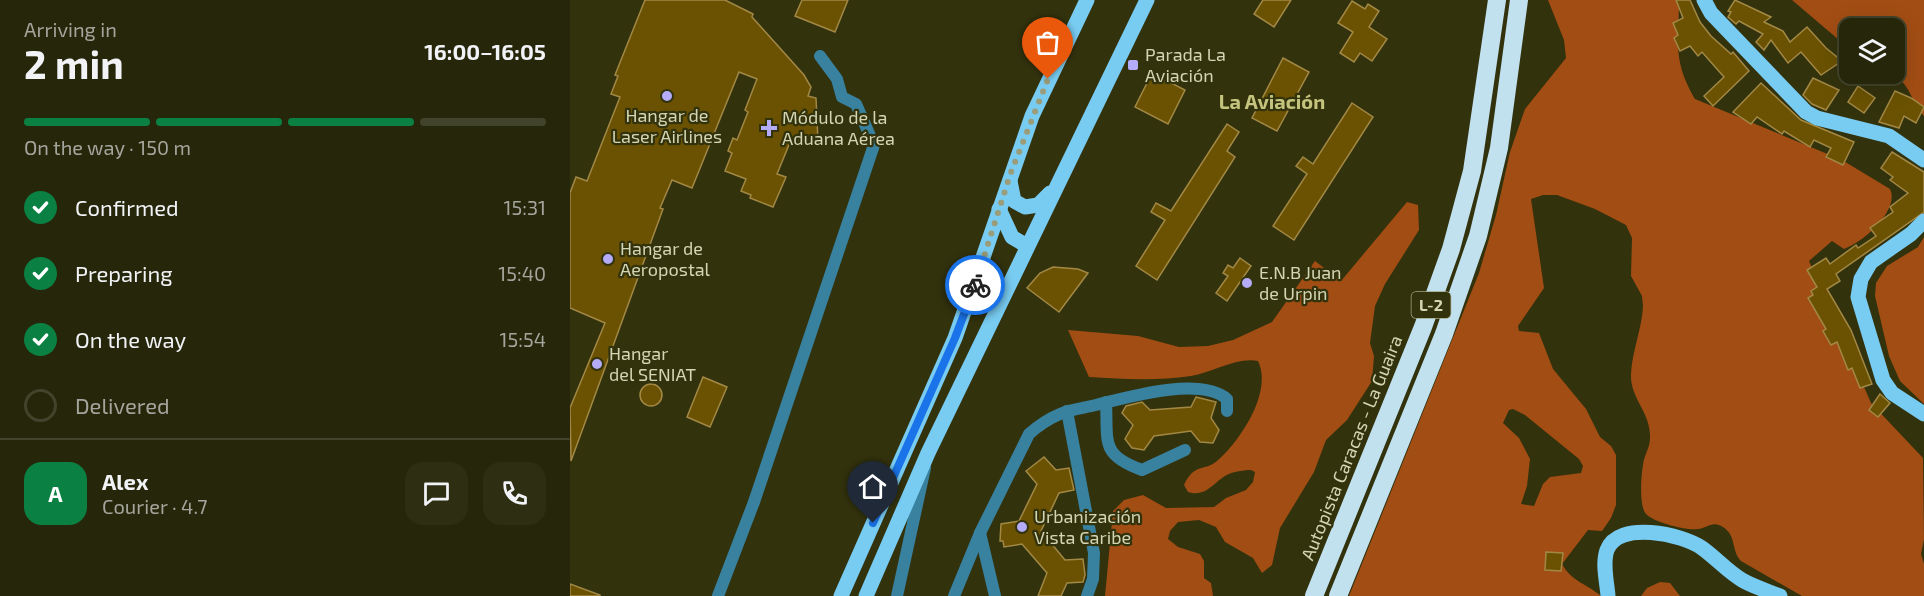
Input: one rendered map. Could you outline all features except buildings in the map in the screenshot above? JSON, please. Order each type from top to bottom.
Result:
[{"type":"highway","name":"Autopista Caracas - La Guaira","points":[[1314,596],[1423,327],[1454,240],[1477,145],[1497,0]]},
{"type":"highway","name":"L-2","points":[[1338,596],[1444,334],[1479,236],[1499,148],[1520,0]]},
{"type":"main road","points":[[841,596],[955,338],[1010,175],[1044,88],[1087,0]]},
{"type":"main road","points":[[866,596],[928,453],[1054,188],[1147,0]]},
{"type":"main road","points":[[1704,0],[1711,13],[1806,112],[1835,123],[1889,136],[1924,160]]},
{"type":"main road","points":[[1010,175],[1014,201],[1025,207],[1038,205],[1054,188]]},
{"type":"main road","points":[[999,209],[1012,237],[1027,246]]},
{"type":"main road","points":[[1924,221],[1911,234],[1872,262],[1861,279],[1858,297],[1883,380],[1892,393],[1924,414]]},
{"type":"main road","points":[[1608,596],[1606,553],[1611,542],[1620,535],[1633,532],[1686,539],[1703,549],[1739,578],[1780,596]]},
{"type":"street","points":[[718,596],[754,502],[874,145],[856,104],[842,97],[837,79],[820,56]]},
{"type":"street","points":[[954,596],[980,533],[1029,434],[1042,422],[1067,411],[1123,397],[1194,389],[1219,392],[1227,399],[1227,411]]},
{"type":"street","points":[[1106,402],[1108,446],[1113,456],[1120,462],[1142,470],[1185,450]]},
{"type":"street","points":[[1067,411],[1094,553],[1093,579],[1087,596]]},
{"type":"street","points":[[897,596],[928,453]]},
{"type":"street","points":[[980,533],[995,596]]},
{"type":"shaded area","points":[[1548,0],[1679,0],[1678,51],[1683,73],[1695,99],[1842,160],[1890,189],[1892,197],[1885,215],[1861,240],[1844,249],[1832,241],[1809,261],[1871,403],[1923,458],[1924,539],[1921,554],[1924,564],[1924,596],[1802,596],[1741,561],[1730,535],[1723,527],[1713,524],[1698,529],[1686,529],[1663,523],[1646,514],[1642,505],[1641,483],[1650,442],[1649,429],[1634,391],[1631,374],[1643,306],[1642,296],[1631,276],[1632,238],[1626,225],[1595,209],[1557,195],[1543,195],[1531,199],[1544,288],[1518,326],[1519,331],[1539,333],[1553,369],[1586,409],[1600,437],[1611,446],[1616,455],[1616,505],[1611,518],[1602,531],[1588,530],[1562,564],[1575,578],[1601,596],[1349,596],[1479,273],[1496,215],[1510,152],[1525,109],[1566,58],[1564,40]],"holes":[[[1513,409],[1525,415],[1579,459],[1583,466],[1581,473],[1550,477],[1543,484],[1534,506],[1521,504],[1527,486],[1530,459],[1519,438],[1503,423],[1509,410]]]},
{"type":"shaded area","points":[[1792,0],[1924,0],[1924,116],[1904,84],[1905,18],[1839,18],[1839,40]]},
{"type":"shaded area","points":[[1407,202],[1418,205],[1419,230],[1385,284],[1375,306],[1370,343],[1374,356],[1372,381],[1347,420],[1326,440],[1314,472],[1280,528],[1272,565],[1262,573],[1253,558],[1225,542],[1216,527],[1199,520],[1178,522],[1170,531],[1168,539],[1178,547],[1200,554],[1204,561],[1204,578],[1211,583],[1213,596],[1105,596],[1113,511],[1124,500],[1143,495],[1166,508],[1214,507],[1226,498],[1246,490],[1253,482],[1255,472],[1248,470],[1228,474],[1207,490],[1199,493],[1188,492],[1184,485],[1196,470],[1217,461],[1244,429],[1258,401],[1261,373],[1258,361],[1250,360],[1178,378],[1089,377],[1068,330],[1138,336],[1179,347],[1208,346],[1233,340],[1272,322],[1315,261],[1341,281]]},
{"type":"shaded area","points":[[1924,237],[1924,404],[1900,381],[1889,356],[1875,296],[1876,283],[1887,266],[1918,247]]},
{"type":"shaded area","points":[[1660,582],[1670,583],[1680,596],[1641,596],[1647,588]]},
{"type":"way so far","points":[[975,285],[1010,175],[1048,79]]},
{"type":"place","name":"Parada La Aviación","points":[[1133,65]]},
{"type":"place","name":"Hangar de Laser Airlines","points":[[667,96]]},
{"type":"place","name":"Módulo de la Aduana Aérea","points":[[769,128]]},
{"type":"place","name":"Hangar de Aeropostal","points":[[608,259]]},
{"type":"place","name":"E.N.B Juan de Urpin","points":[[1247,283]]},
{"type":"place","name":"Hangar del SENIAT","points":[[597,364]]},
{"type":"place","name":"Urbanización Vista Caribe","points":[[1022,527]]},
{"type":"district","name":"La Aviación","points":[[1272,102]]},
{"type":"route","points":[[873,523],[955,338],[975,285]]}]
